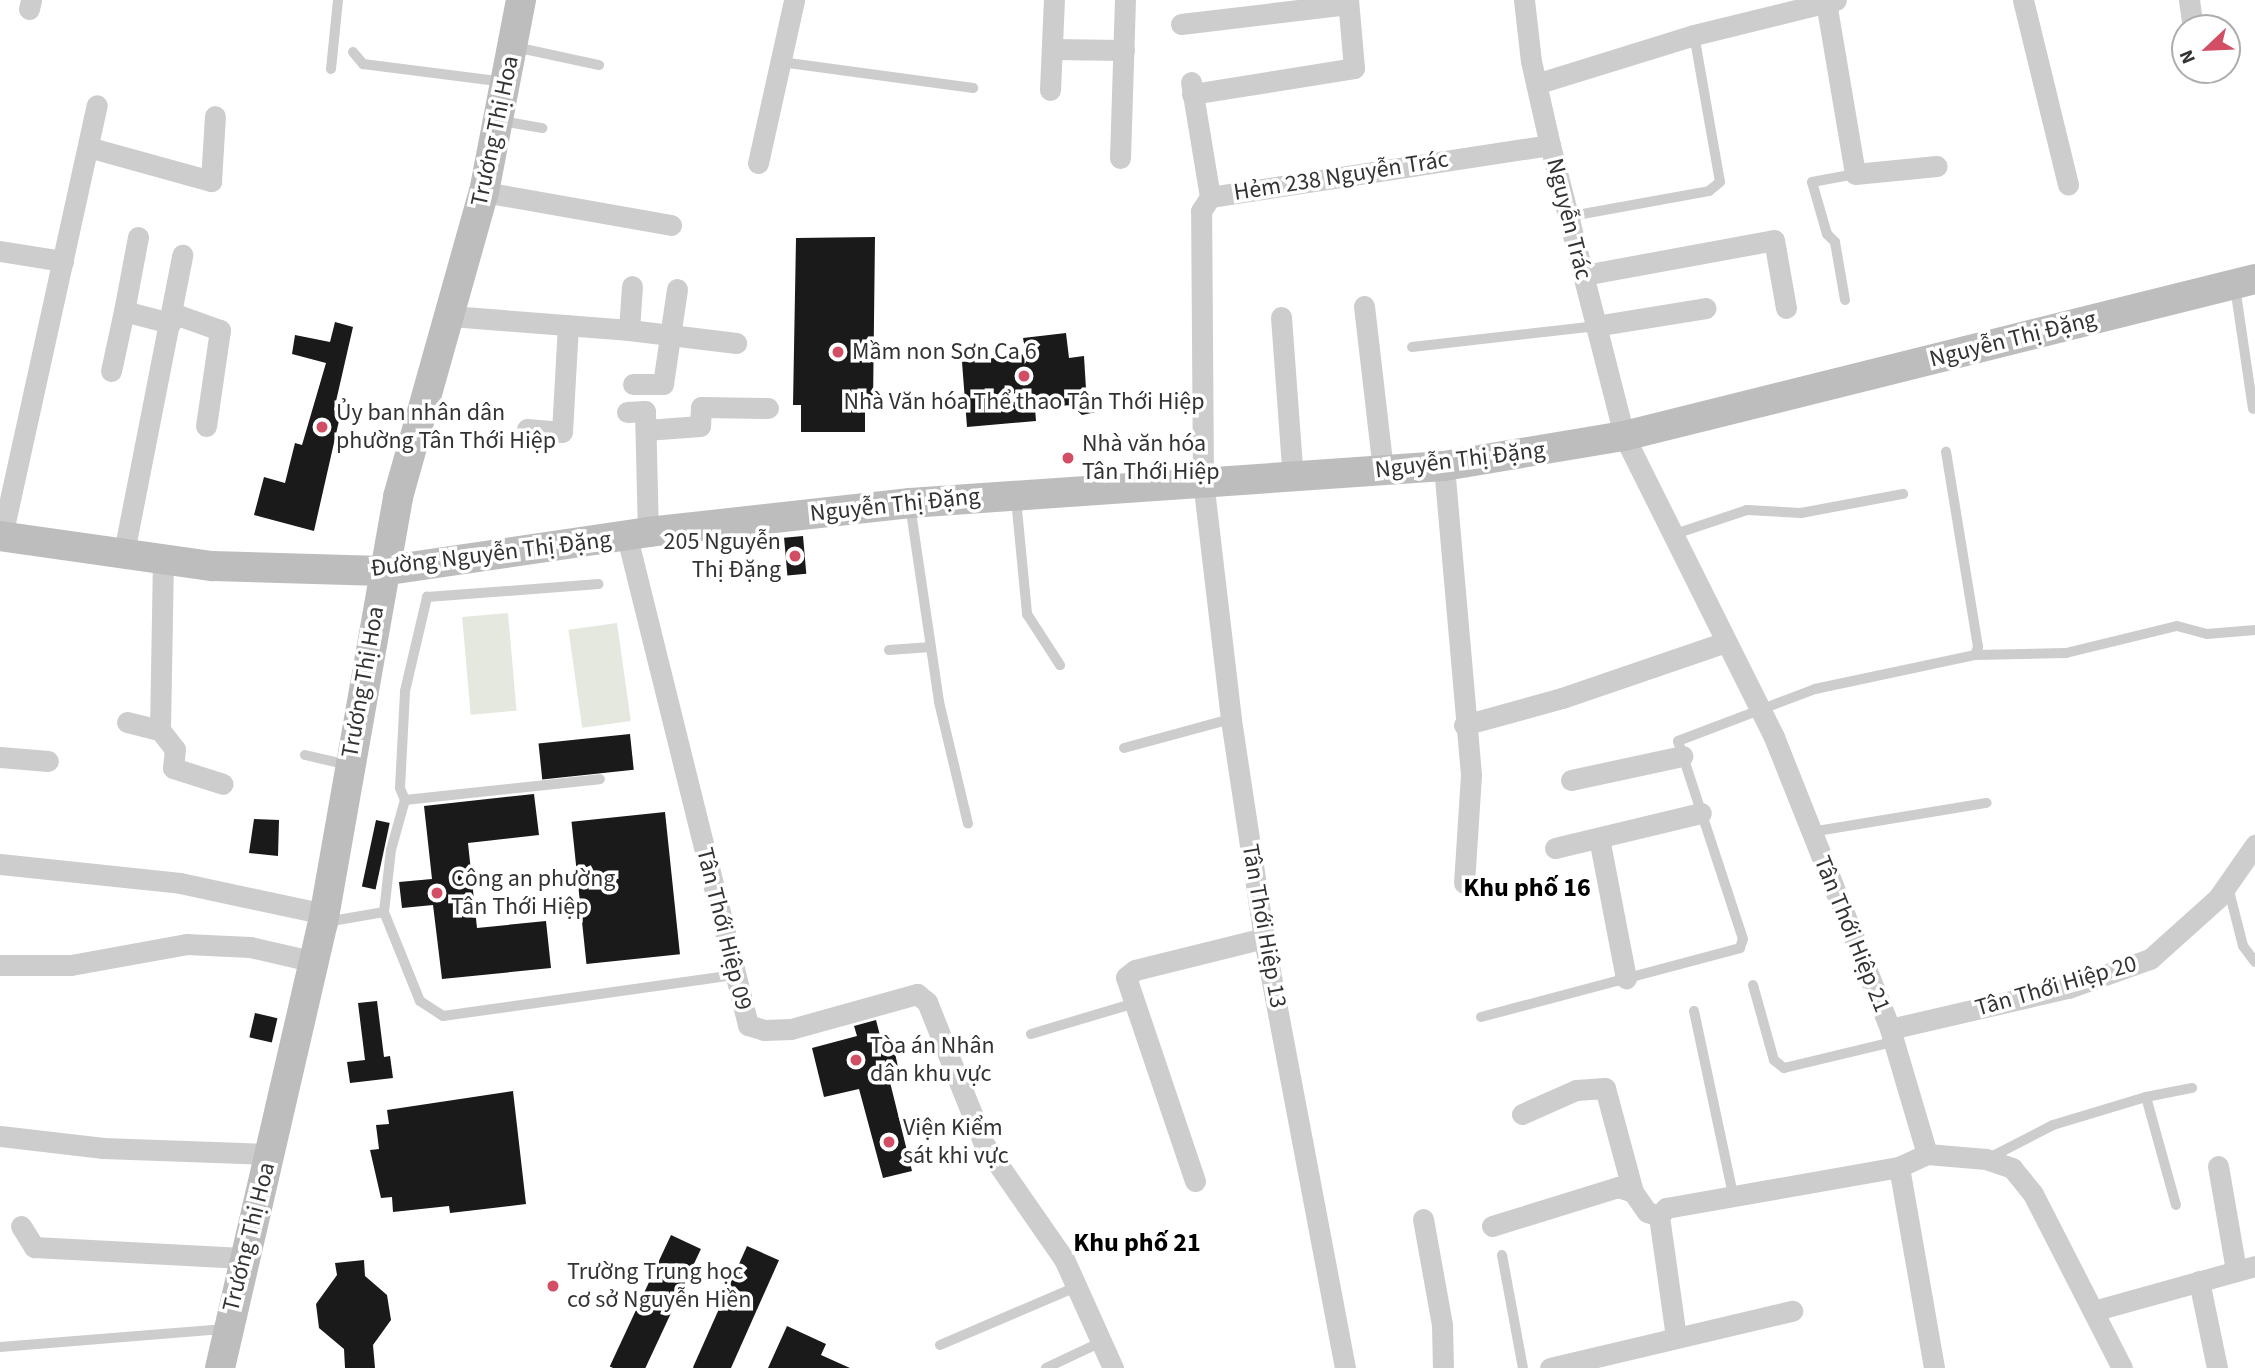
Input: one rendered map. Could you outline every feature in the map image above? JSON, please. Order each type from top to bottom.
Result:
[{"type":"street","name":"Trương Thị Hoa","points":[[220,1368],[225,1329],[270,1154],[324,918],[382,571],[422,405],[451,316],[484,192],[522,0]]},
{"type":"street","points":[[758,163],[794,0]]},
{"type":"street","points":[[1050,90],[1054,0]]},
{"type":"street","points":[[1120,158],[1125,0]]},
{"type":"street","name":"Nguyễn Trác","points":[[1524,0],[1531,61],[1539,83],[1566,217],[1584,275],[1624,436]]},
{"type":"street","points":[[2023,0],[2068,185]]},
{"type":"street","points":[[1539,83],[1694,35],[1831,1],[1855,174],[1937,166]]},
{"type":"street","points":[[1181,24],[1348,2],[1354,68],[1191,88],[1210,197]]},
{"type":"street","points":[[1052,49],[1124,50]]},
{"type":"street","points":[[1,536],[97,106]]},
{"type":"street","points":[[88,147],[211,181],[215,116]]},
{"type":"street","name":"Hẻm 238 Nguyễn Trác","points":[[1203,482],[1201,211],[1210,197],[1550,145]]},
{"type":"street","points":[[484,192],[671,225]]},
{"type":"street","points":[[111,371],[138,237]]},
{"type":"street","points":[[1584,275],[1774,240],[1786,308]]},
{"type":"street","points":[[0,251],[63,261]]},
{"type":"street","points":[[124,552],[182,255]]},
{"type":"street","name":"Nguyễn Thị Đặng","points":[[637,534],[1015,493],[1293,478],[1444,466],[1624,436],[2245,281]]},
{"type":"street","points":[[629,330],[632,286]]},
{"type":"street","points":[[633,384],[663,384],[677,289]]},
{"type":"street","points":[[1364,306],[1383,471]]},
{"type":"street","points":[[1595,326],[1706,308]]},
{"type":"street","points":[[124,311],[171,318],[220,330],[206,425]]},
{"type":"street","points":[[451,316],[629,330],[736,343]]},
{"type":"street","points":[[1281,317],[1293,478]]},
{"type":"street","points":[[527,429],[562,432],[568,325]]},
{"type":"street","points":[[627,412],[645,411],[646,430],[700,426],[701,407],[768,408]]},
{"type":"street","name":"Tân Thới Hiệp 09","points":[[646,430],[637,534],[748,1024],[764,1030],[791,1029],[917,994],[927,1002],[984,1144],[1065,1259],[1113,1368]]},
{"type":"street","name":"Tân Thới Hiệp 21","points":[[1624,436],[1759,709],[1811,832],[1891,1036],[1927,1154]]},
{"type":"street","points":[[1444,466],[1464,725],[1471,775],[1464,883]]},
{"type":"street","name":"Tân Thới Hiệp 13","points":[[1203,482],[1231,719],[1264,938],[1345,1368]]},
{"type":"street","name":"Đường Nguyễn Thị Đặng","points":[[1,536],[212,566],[382,571],[637,534]]},
{"type":"street","points":[[160,730],[163,558]]},
{"type":"street","points":[[1464,725],[1562,698],[1726,642]]},
{"type":"street","points":[[127,722],[160,730],[175,749],[173,768],[223,784]]},
{"type":"street","points":[[1571,780],[1682,756]]},
{"type":"street","points":[[0,757],[48,761]]},
{"type":"street","points":[[1555,848],[1701,813]]},
{"type":"street","points":[[1599,838],[1626,978]]},
{"type":"street","name":"Tân Thới Hiệp 20","points":[[1891,1036],[2116,975],[2150,960],[2175,940],[2227,884],[2255,845]]},
{"type":"street","points":[[0,864],[180,883],[324,918]]},
{"type":"street","points":[[1195,1181],[1126,977],[1135,970],[1264,938]]},
{"type":"street","points":[[0,965],[71,965],[186,944],[250,947],[315,962]]},
{"type":"street","points":[[1522,1114],[1576,1090],[1605,1088],[1633,1192],[1647,1212],[1659,1216]]},
{"type":"street","points":[[0,1136],[103,1149],[270,1154]]},
{"type":"street","points":[[1676,1337],[1659,1216],[1666,1208],[1899,1167],[1927,1154],[1986,1159],[2012,1168],[2033,1194],[2122,1368]]},
{"type":"street","points":[[2094,1311],[2246,1268],[2218,1166]]},
{"type":"street","points":[[1899,1167],[1934,1368]]},
{"type":"street","points":[[1492,1226],[1618,1187],[1633,1192]]},
{"type":"street","points":[[1423,1219],[1442,1325],[1443,1368]]},
{"type":"street","points":[[21,1226],[34,1247],[243,1258]]},
{"type":"street","points":[[2199,1281],[2217,1368]]},
{"type":"street","points":[[1550,1368],[1792,1311]]},
{"type":"lane","points":[[331,69],[338,0]]},
{"type":"lane","points":[[1566,217],[1709,191],[1720,182],[1694,35]]},
{"type":"lane","points":[[512,47],[599,65]]},
{"type":"lane","points":[[354,52],[363,64],[505,82]]},
{"type":"lane","points":[[781,62],[973,88]]},
{"type":"lane","points":[[498,121],[542,128]]},
{"type":"lane","points":[[1846,300],[1835,242],[1827,234],[1812,182],[1855,174]]},
{"type":"lane","points":[[2245,281],[2253,409]]},
{"type":"lane","points":[[1412,347],[1595,326]]},
{"type":"lane","points":[[1946,452],[1978,647],[1975,655]]},
{"type":"lane","points":[[1015,493],[1027,614],[1060,665]]},
{"type":"lane","points":[[1672,535],[1747,510],[1801,513],[1903,494]]},
{"type":"lane","points":[[909,503],[939,702],[968,824]]},
{"type":"lane","points":[[599,584],[427,597],[405,691],[400,788],[405,800],[391,850],[384,912],[420,1002],[443,1016],[736,975]]},
{"type":"lane","points":[[1481,1017],[1735,951],[1743,943],[1678,741],[1815,689],[1975,655],[2066,653],[2177,626],[2207,634],[2255,630]]},
{"type":"lane","points":[[889,650],[931,647]]},
{"type":"lane","points":[[1125,748],[1231,719]]},
{"type":"lane","points":[[305,755],[348,765]]},
{"type":"lane","points":[[405,800],[600,779]]},
{"type":"lane","points":[[1811,832],[1987,803]]},
{"type":"lane","points":[[2227,884],[2243,946],[2255,962]]},
{"type":"lane","points":[[324,918],[384,912]]},
{"type":"lane","points":[[1753,985],[1774,1060],[1784,1068],[1891,1036]]},
{"type":"lane","points":[[1031,1034],[1135,1003]]},
{"type":"lane","points":[[1694,1011],[1733,1195]]},
{"type":"lane","points":[[1986,1159],[2053,1125],[2146,1097],[2192,1088]]},
{"type":"lane","points":[[2146,1097],[2176,1205]]},
{"type":"lane","points":[[1502,1255],[1523,1368]]},
{"type":"lane","points":[[940,1345],[1076,1287]]},
{"type":"lane","points":[[0,1347],[225,1329]]},
{"type":"lane","points":[[1046,1368],[1101,1342]]},
{"type":"shaded area","points":[[508,613],[517,711],[471,715],[462,617]]},
{"type":"shaded area","points":[[617,623],[631,721],[582,728],[568,630]]},
{"type":"building","points":[[875,237],[873,404],[865,405],[865,432],[801,432],[801,405],[793,405],[796,238]]},
{"type":"building","points":[[335,322],[353,327],[334,410],[341,412],[314,531],[254,515],[264,477],[285,483],[295,443],[302,445],[326,363],[292,354],[295,335],[330,342]]},
{"type":"building","name":"Nhà Văn hóa Thể thao Tân Thới Hiệp","points":[[1066,333],[1069,358],[1084,356],[1086,389],[1099,401],[1096,412],[1082,415],[1071,405],[1035,408],[1036,421],[967,427],[962,362],[1026,354],[1023,338]]},
{"type":"building","name":"205 Nguyễn Thị Đặng","points":[[803,536],[806,574],[787,576],[784,538]]},
{"type":"building","points":[[630,734],[634,770],[542,779],[539,744]]},
{"type":"building","name":"Công an phường Tân Thới Hiệp","points":[[534,794],[539,835],[468,843],[477,928],[546,921],[551,968],[442,979],[433,905],[402,908],[399,882],[432,879],[424,806]]},
{"type":"building","points":[[665,812],[680,954],[586,964],[572,822]]},
{"type":"building","points":[[254,819],[279,820],[278,856],[249,853]]},
{"type":"building","points":[[376,820],[390,823],[376,889],[362,887]]},
{"type":"building","points":[[377,1001],[384,1057],[390,1056],[393,1078],[350,1083],[347,1062],[365,1060],[358,1003]]},
{"type":"building","points":[[255,1013],[277,1018],[272,1043],[249,1037]]},
{"type":"building","points":[[876,1020],[883,1047],[893,1044],[898,1067],[887,1070],[912,1171],[883,1178],[859,1089],[824,1097],[812,1048],[857,1036],[854,1026]]},
{"type":"building","points":[[513,1091],[526,1204],[450,1213],[449,1206],[393,1212],[392,1197],[381,1198],[370,1150],[379,1149],[376,1125],[389,1124],[387,1110]]},
{"type":"building","points":[[671,1235],[701,1249],[645,1368],[610,1366]]},
{"type":"building","points":[[747,1246],[779,1260],[731,1368],[693,1368]]},
{"type":"building","points":[[364,1260],[365,1276],[387,1295],[391,1320],[373,1345],[375,1368],[345,1368],[344,1349],[319,1328],[316,1304],[337,1275],[335,1263]]},
{"type":"building","points":[[787,1326],[826,1344],[821,1355],[850,1368],[768,1368]]},
{"type":"place","name":"Mầm non Sơn Ca 6","points":[[838,352]]},
{"type":"place","name":"Nhà Văn hóa Thể thao Tân Thới Hiệp","points":[[1024,376]]},
{"type":"place","name":"Ủy ban nhân dân phường Tân Thới Hiệp","points":[[322,427]]},
{"type":"place","name":"Nhà văn hóa Tân Thới Hiệp","points":[[1068,458]]},
{"type":"place","name":"205 Nguyễn Thị Đặng","points":[[795,556]]},
{"type":"place","name":"Công an phường Tân Thới Hiệp","points":[[437,893]]},
{"type":"place","name":"Tòa án Nhân dân khu vực","points":[[856,1060]]},
{"type":"place","name":"Viện Kiểm sát khi vực","points":[[889,1142]]},
{"type":"place","name":"Trường Trung học cơ sở Nguyễn Hiền","points":[[553,1286]]},
{"type":"district","name":"Khu phố 16","points":[[1527,888]]},
{"type":"district","name":"Khu phố 21","points":[[1137,1243]]}]
